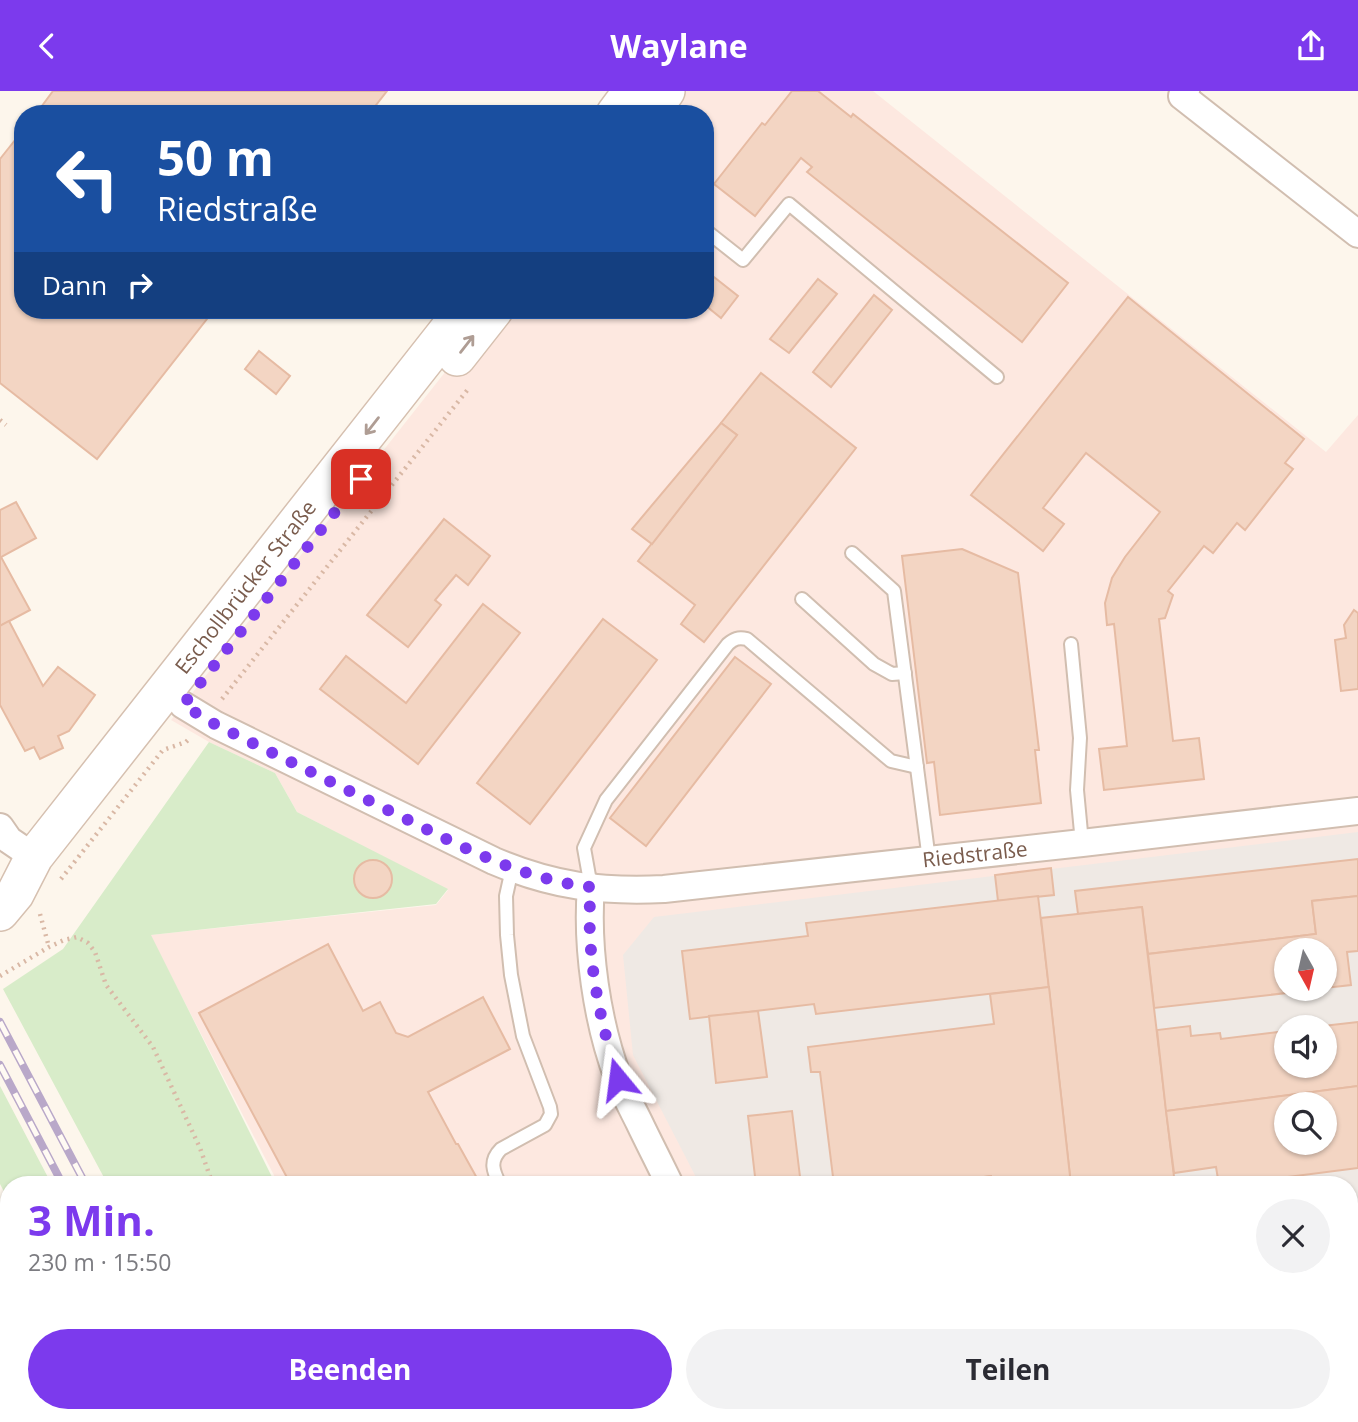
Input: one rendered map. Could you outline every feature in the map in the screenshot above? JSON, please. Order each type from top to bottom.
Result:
[{"type":"main road","points":[[621,105],[632,91]]},
{"type":"main road","points":[[655,105],[666,91]]},
{"type":"main road","name":"Eschollbrücker Straße","points":[[18,905],[35,883],[64,857],[184,707],[416,389],[459,319]]},
{"type":"main road","name":"Eschollbrücker Straße","points":[[416,389],[485,319]]},
{"type":"main road","name":"Eschollbrücker Straße","points":[[18,905],[34,857],[184,707]]},
{"type":"street","points":[[1181,93],[1358,234]]},
{"type":"street","name":"Riedstraße","points":[[184,707],[460,846],[512,869],[552,882],[591,887],[664,889],[1358,811]]},
{"type":"street","points":[[0,827],[9,840],[34,857]]},
{"type":"street","points":[[591,887],[589,933],[604,1030],[618,1079],[662,1176]]},
{"type":"lane","points":[[714,237],[743,260],[789,204],[997,377]]},
{"type":"lane","points":[[852,553],[894,591],[929,860]]},
{"type":"lane","points":[[802,599],[874,664],[892,674],[905,673]]},
{"type":"lane","points":[[591,887],[584,848],[606,800],[734,639],[747,639],[891,761],[917,767]]},
{"type":"lane","points":[[1071,644],[1080,739],[1077,790],[1082,843]]},
{"type":"lane","points":[[496,1176],[493,1161],[496,1154],[545,1125],[551,1114],[523,1035],[512,975],[506,896],[512,869]]},
{"type":"path","points":[[55,887],[163,750],[186,742],[184,707],[472,383]]},
{"type":"path","points":[[0,420],[6,425]]},
{"type":"path","points":[[18,905],[49,947]]},
{"type":"path","points":[[2,975],[64,940],[77,937],[88,943],[106,985],[153,1047],[201,1148],[210,1176]]},
{"type":"shaded area","points":[[666,91],[873,91],[1326,452],[1358,415],[1358,1176],[274,1176],[150,935],[436,905],[448,890],[297,812],[275,773],[209,742],[171,720],[487,319],[714,319],[714,105],[655,105]]},
{"type":"shaded area","points":[[1358,832],[1358,1176],[695,1176],[633,1055],[623,955],[654,917]]},
{"type":"green space","points":[[209,742],[275,773],[297,812],[448,889],[436,904],[151,935],[272,1176],[103,1176],[3,989],[63,949]]},
{"type":"green space","points":[[0,1086],[47,1176],[0,1176]]},
{"type":"building","points":[[53,91],[387,91],[376,105],[43,105]]},
{"type":"building","points":[[792,91],[818,91],[851,117],[853,114],[1068,283],[1022,342],[807,172],[812,167],[801,158],[755,216],[714,184],[762,123],[765,125]]},
{"type":"building","points":[[14,141],[14,319],[207,319],[97,459],[0,383],[0,159]]},
{"type":"building","points":[[714,277],[738,296],[721,318],[714,312]]},
{"type":"building","points":[[818,279],[837,294],[789,353],[770,339]]},
{"type":"building","points":[[874,295],[892,310],[831,387],[813,372]]},
{"type":"building","points":[[1128,297],[1304,439],[1285,463],[1293,469],[1245,530],[1237,523],[1213,553],[1204,546],[1168,591],[1173,595],[1165,618],[1159,619],[1173,741],[1199,738],[1204,779],[1104,790],[1099,749],[1127,746],[1114,624],[1107,625],[1105,603],[1112,578],[1160,512],[1086,453],[1043,508],[1064,524],[1043,551],[971,495]]},
{"type":"building","points":[[259,351],[290,376],[276,394],[245,369]]},
{"type":"building","points":[[761,373],[856,448],[704,642],[681,624],[695,605],[638,561],[737,435],[721,423]]},
{"type":"building","points":[[721,423],[737,435],[652,544],[632,529]]},
{"type":"building","points":[[16,502],[36,538],[1,557],[30,610],[0,626],[0,510]]},
{"type":"building","points":[[444,519],[490,556],[468,585],[456,575],[435,600],[441,605],[408,647],[367,615]]},
{"type":"building","points":[[962,549],[1018,573],[1039,750],[1035,750],[1041,803],[940,815],[934,762],[927,763],[902,556]]},
{"type":"building","points":[[483,604],[520,633],[418,764],[320,689],[346,656],[406,703]]},
{"type":"building","points":[[1354,610],[1358,613],[1358,689],[1341,691],[1335,640],[1346,638],[1344,625]]},
{"type":"building","points":[[603,619],[657,660],[530,824],[477,783]]},
{"type":"building","points":[[9,621],[43,686],[58,667],[95,695],[69,731],[58,736],[63,748],[40,759],[34,747],[25,751],[0,705],[0,626]]},
{"type":"building","points":[[735,657],[771,684],[646,846],[610,818]]},
{"type":"building","points":[[1358,859],[1358,896],[1312,901],[1316,934],[1148,954],[1142,907],[1078,914],[1075,891]]},
{"type":"building","points":[[373,860],[386,866],[392,879],[386,892],[373,898],[360,892],[354,879],[360,866]]},
{"type":"building","points":[[1051,868],[1054,895],[998,901],[995,875]]},
{"type":"building","points":[[1038,896],[1049,987],[816,1014],[814,1004],[690,1019],[682,951],[808,936],[806,923]]},
{"type":"building","points":[[1358,896],[1358,951],[1347,952],[1351,985],[1337,987],[1337,938],[1282,938],[1316,934],[1312,901]]},
{"type":"building","points":[[1142,907],[1174,1176],[1070,1176],[1041,918]]},
{"type":"building","points":[[1274,939],[1274,994],[1154,1008],[1148,954]]},
{"type":"building","points":[[328,944],[363,1011],[380,1002],[396,1033],[408,1037],[483,997],[510,1049],[428,1092],[476,1176],[286,1176],[199,1013]]},
{"type":"building","points":[[1049,987],[1070,1176],[833,1176],[820,1072],[811,1072],[808,1047],[994,1024],[990,994]]},
{"type":"building","points":[[758,1011],[767,1077],[716,1083],[709,1016]]},
{"type":"building","points":[[1358,1022],[1358,1086],[1312,1092],[1274,1092],[1274,1097],[1166,1111],[1157,1030],[1190,1026],[1191,1036],[1220,1033],[1221,1039],[1274,1032],[1274,1078],[1337,1078],[1337,1024]]},
{"type":"building","points":[[1358,1086],[1358,1168],[1295,1176],[1218,1176],[1216,1167],[1174,1173],[1166,1111],[1274,1097],[1274,1155],[1337,1155],[1337,1092],[1312,1092]]},
{"type":"building","points":[[792,1111],[800,1176],[755,1176],[748,1116]]},
{"type":"railway","points":[[0,1022],[81,1176]]},
{"type":"railway","points":[[0,1065],[58,1176]]},
{"type":"route","points":[[361,479],[183,705],[216,725],[473,852],[552,882],[591,887],[589,933],[594,977],[604,1030],[618,1079]]}]
